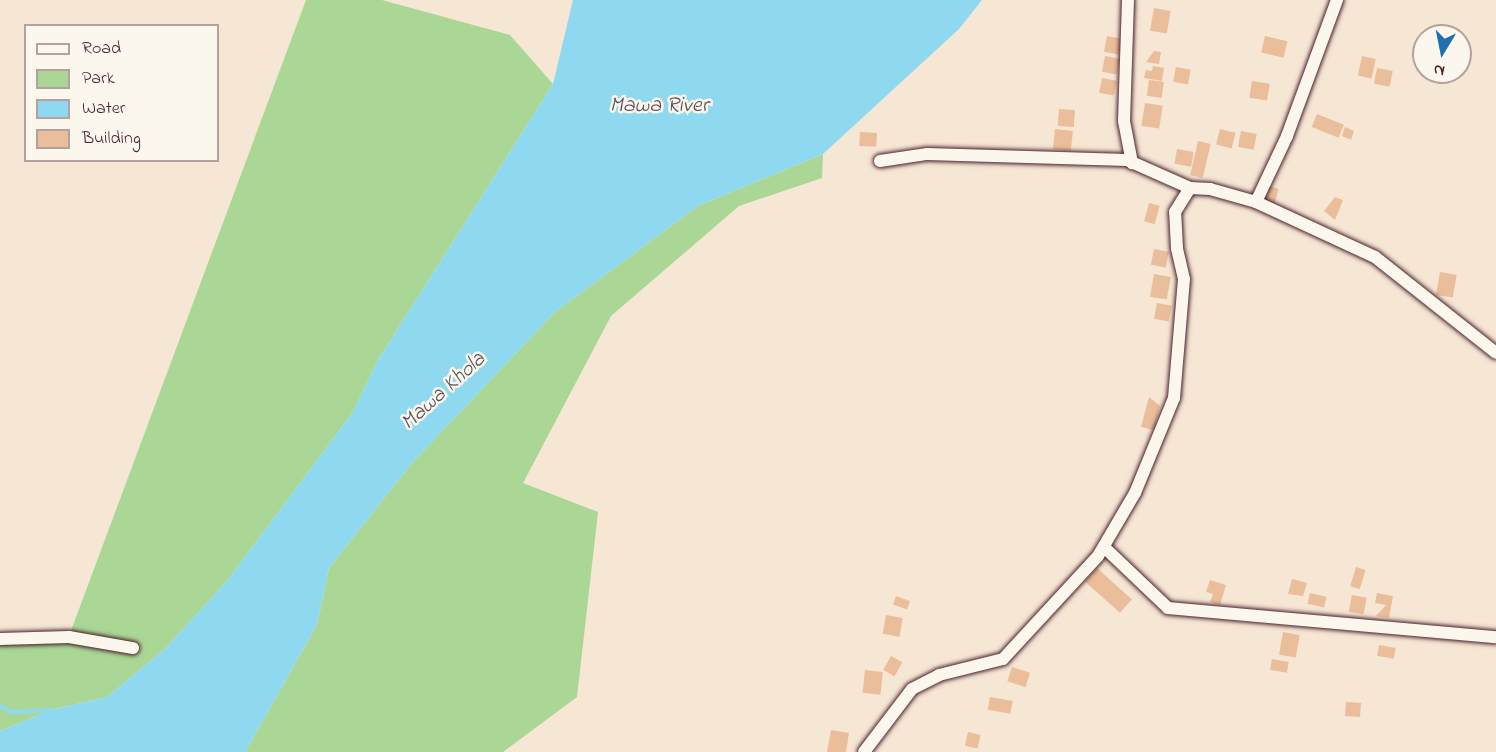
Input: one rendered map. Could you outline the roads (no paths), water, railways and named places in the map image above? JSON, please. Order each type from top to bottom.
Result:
[{"type":"street","points":[[1128,0],[1124,121],[1132,163]]},
{"type":"street","points":[[1256,202],[1287,136],[1337,0]]},
{"type":"street","points":[[880,161],[927,154],[1132,163],[1190,188],[1210,189],[1256,202],[1375,257],[1496,353]]},
{"type":"street","points":[[864,752],[912,689],[939,675],[1003,659],[1069,590],[1104,547],[1135,493],[1174,398],[1184,279],[1177,248],[1175,212],[1190,188]]},
{"type":"street","points":[[1104,547],[1168,608],[1496,637]]},
{"type":"street","points":[[0,639],[69,637],[133,648]]},
{"type":"water","name":"Mawa River","points":[[573,0],[982,0],[959,29],[823,154],[698,206],[555,312],[411,464],[329,568],[317,625],[245,752],[0,752],[0,731],[51,710],[107,697],[164,650],[227,581],[353,412],[378,360],[553,84]]},
{"type":"waterway","points":[[0,706],[11,712],[51,710]]},
{"type":"water label","name":"Mawa Khola","points":[[444,392]]}]
